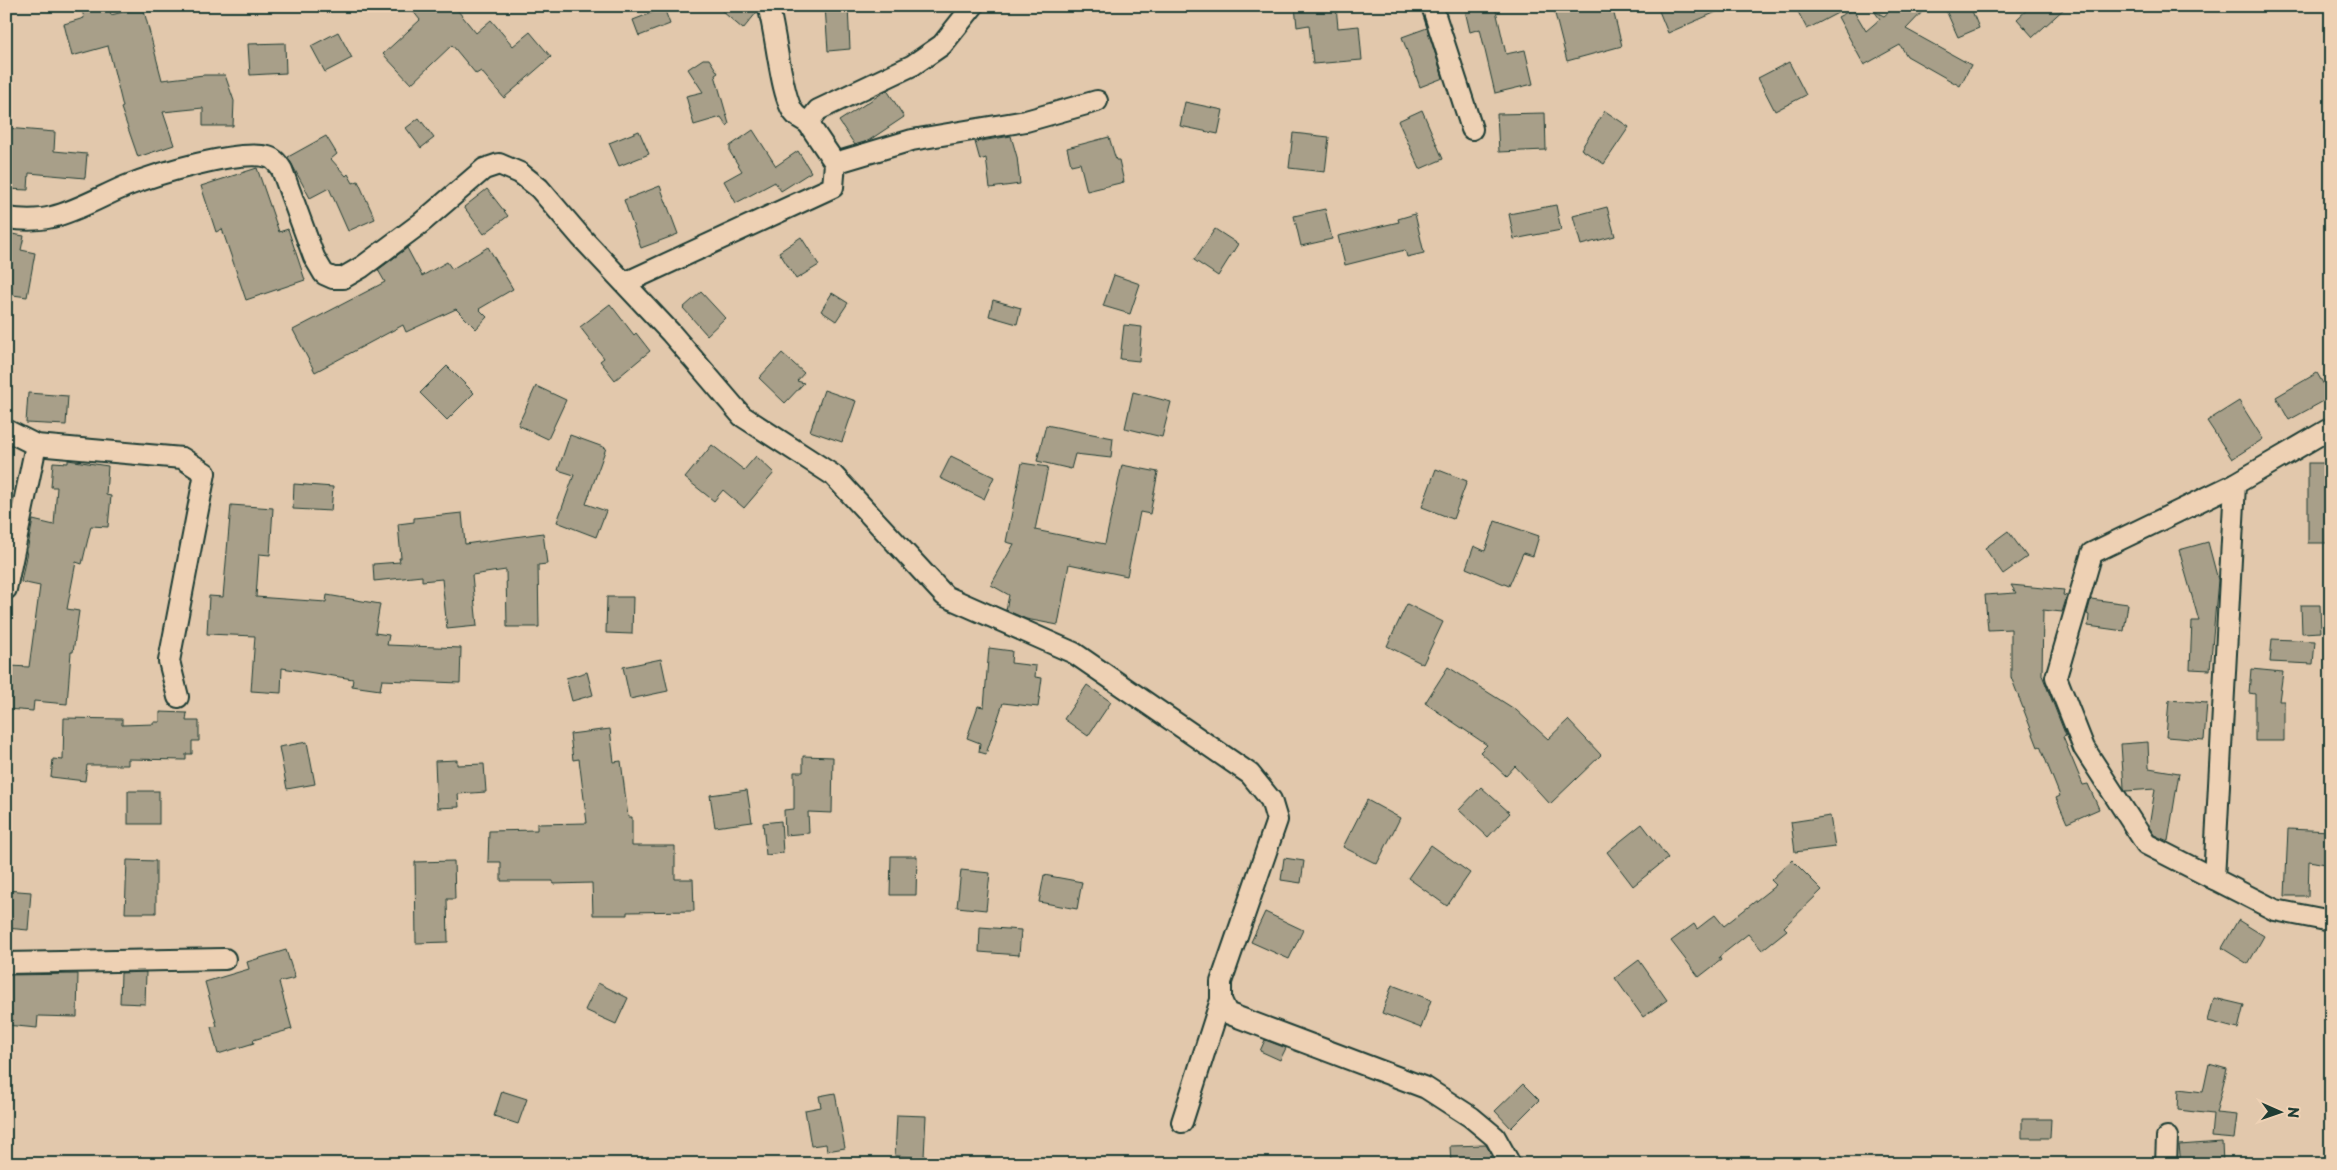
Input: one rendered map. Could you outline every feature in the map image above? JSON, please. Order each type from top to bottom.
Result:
[{"type":"street","points":[[625,283],[833,187],[835,163],[808,123],[794,114],[783,85],[773,21],[768,6]]},
{"type":"street","points":[[808,123],[818,110],[913,65],[942,45],[973,6]]},
{"type":"street","points":[[1432,6],[1472,129]]},
{"type":"street","points":[[835,163],[912,140],[1026,122],[1097,101]]},
{"type":"street","points":[[6,218],[37,220],[53,217],[129,185],[201,162],[256,156],[269,158],[276,162],[282,170],[314,257],[324,274],[333,278],[343,278],[362,267],[421,223],[484,169],[499,164],[520,173],[539,188],[581,237],[671,333],[742,416],[833,475],[945,596],[1074,653],[1250,774],[1271,800],[1277,820],[1221,982],[1221,1000],[1182,1122]]},
{"type":"street","points":[[2331,428],[2235,484],[2092,553],[2056,677],[2084,748],[2146,844],[2275,910],[2331,920]]},
{"type":"street","points":[[6,430],[36,445],[182,458],[205,473],[168,661],[178,697]]},
{"type":"street","points":[[6,589],[36,445]]},
{"type":"street","points":[[2214,879],[2235,484]]},
{"type":"street","points":[[6,963],[225,959]]},
{"type":"street","points":[[1221,1000],[1227,1013],[1426,1088],[1472,1117],[1495,1137],[1510,1164]]},
{"type":"street","points":[[2166,1164],[2167,1136]]},
{"type":"building","points":[[81,6],[109,6],[111,15],[143,7],[162,80],[204,75],[225,75],[234,101],[233,126],[203,126],[203,108],[163,112],[174,145],[138,157],[121,108],[123,107],[108,46],[72,56],[64,24],[84,18]]},
{"type":"building","points":[[409,6],[454,6],[476,33],[491,20],[513,46],[530,32],[551,57],[504,98],[481,71],[476,74],[452,45],[411,84],[383,54],[420,20]]},
{"type":"building","points":[[716,6],[756,6],[757,12],[743,29]]},
{"type":"building","points":[[825,6],[848,6],[850,49],[828,51]]},
{"type":"building","points":[[1295,6],[1336,6],[1338,28],[1359,26],[1362,60],[1313,64],[1309,25],[1297,27]]},
{"type":"building","points":[[1464,6],[1495,6],[1506,54],[1525,50],[1533,84],[1495,93],[1480,29],[1470,32]]},
{"type":"building","points":[[1553,6],[1612,6],[1622,46],[1567,61]]},
{"type":"building","points":[[1657,6],[1730,6],[1668,33]]},
{"type":"building","points":[[1795,6],[1851,6],[1807,29]]},
{"type":"building","points":[[1896,6],[1928,6],[1906,29],[1971,65],[1960,86],[1907,56],[1900,45],[1864,65],[1838,17],[1853,9],[1866,31],[1880,19],[1874,11],[1884,16]]},
{"type":"building","points":[[1944,6],[1970,6],[1979,28],[1958,37]]},
{"type":"building","points":[[2031,6],[2067,6],[2033,37],[2017,19]]},
{"type":"building","points":[[664,8],[670,24],[639,36],[633,20]]},
{"type":"building","points":[[1427,28],[1443,78],[1420,87],[1402,37]]},
{"type":"building","points":[[338,32],[352,58],[325,72],[311,46]]},
{"type":"building","points":[[285,43],[286,73],[250,75],[248,44]]},
{"type":"building","points":[[703,59],[709,59],[718,73],[715,75],[729,124],[727,126],[721,117],[694,125],[686,96],[703,92],[688,69]]},
{"type":"building","points":[[1789,62],[1806,95],[1775,111],[1758,78]]},
{"type":"building","points":[[887,90],[904,117],[868,141],[855,145],[839,121]]},
{"type":"building","points":[[1185,102],[1223,110],[1218,134],[1180,126]]},
{"type":"building","points":[[1422,110],[1443,159],[1420,169],[1398,121]]},
{"type":"building","points":[[1605,111],[1629,127],[1604,164],[1581,149]]},
{"type":"building","points":[[1545,113],[1546,150],[1499,152],[1497,114]]},
{"type":"building","points":[[419,118],[434,138],[421,148],[406,128]]},
{"type":"building","points":[[6,128],[55,132],[54,151],[87,154],[85,178],[29,173],[28,190],[6,189]]},
{"type":"building","points":[[753,130],[776,166],[798,151],[811,172],[781,191],[775,182],[736,203],[724,181],[742,171],[730,152],[730,146]]},
{"type":"building","points":[[639,131],[649,154],[619,166],[609,143]]},
{"type":"building","points":[[1293,133],[1329,137],[1325,172],[1289,168]]},
{"type":"building","points":[[326,136],[337,154],[331,159],[346,176],[348,174],[353,183],[358,181],[375,219],[348,231],[329,188],[310,198],[288,157]]},
{"type":"building","points":[[1011,136],[1017,157],[1020,184],[990,188],[986,158],[980,160],[975,142]]},
{"type":"building","points":[[1109,137],[1116,160],[1119,160],[1124,182],[1087,191],[1080,163],[1071,165],[1067,148]]},
{"type":"building","points":[[257,168],[279,232],[288,229],[305,280],[246,300],[222,229],[216,232],[201,186]]},
{"type":"building","points":[[660,186],[678,234],[641,248],[624,200]]},
{"type":"building","points":[[487,189],[508,216],[484,234],[464,207]]},
{"type":"building","points":[[1556,205],[1561,230],[1514,239],[1509,214]]},
{"type":"building","points":[[1607,207],[1615,236],[1581,245],[1573,216]]},
{"type":"building","points":[[1325,209],[1332,239],[1301,246],[1294,216]]},
{"type":"building","points":[[1415,214],[1424,253],[1407,257],[1405,250],[1345,265],[1338,236],[1399,222],[1398,219]]},
{"type":"building","points":[[1215,229],[1238,244],[1218,276],[1194,260]]},
{"type":"building","points":[[6,233],[24,236],[21,250],[35,253],[27,297],[6,294]]},
{"type":"building","points":[[801,237],[819,265],[796,279],[779,252]]},
{"type":"building","points":[[488,247],[513,289],[479,309],[487,317],[476,329],[456,309],[406,332],[403,325],[315,372],[293,330],[385,282],[378,270],[407,248],[422,276],[447,262],[452,269]]},
{"type":"building","points":[[1114,275],[1140,284],[1130,314],[1103,306]]},
{"type":"building","points":[[701,292],[725,318],[707,335],[683,308]]},
{"type":"building","points":[[832,293],[848,303],[836,321],[821,311]]},
{"type":"building","points":[[993,300],[1021,308],[1017,324],[989,316]]},
{"type":"building","points":[[610,304],[634,335],[636,333],[650,351],[615,380],[600,361],[604,358],[580,327]]},
{"type":"building","points":[[1124,325],[1142,327],[1139,361],[1120,359]]},
{"type":"building","points":[[782,353],[804,373],[797,381],[804,383],[785,403],[759,378]]},
{"type":"building","points":[[447,366],[474,393],[447,420],[420,393]]},
{"type":"building","points":[[2317,373],[2331,397],[2289,420],[2276,397]]},
{"type":"building","points":[[536,386],[566,400],[548,439],[518,425]]},
{"type":"building","points":[[824,390],[856,401],[842,442],[810,431]]},
{"type":"building","points":[[1133,392],[1171,402],[1162,437],[1125,428]]},
{"type":"building","points":[[28,393],[68,396],[66,425],[26,423]]},
{"type":"building","points":[[2239,401],[2263,439],[2232,459],[2207,421]]},
{"type":"building","points":[[1046,425],[1113,438],[1111,458],[1075,454],[1071,469],[1037,461]]},
{"type":"building","points":[[570,435],[606,448],[586,504],[606,511],[596,537],[557,522],[574,475],[558,470]]},
{"type":"building","points":[[712,445],[744,470],[756,456],[774,473],[744,508],[723,490],[714,501],[685,478]]},
{"type":"building","points":[[951,456],[994,477],[984,499],[940,478]]},
{"type":"building","points":[[68,460],[108,466],[106,495],[111,496],[108,527],[91,526],[82,564],[76,562],[67,609],[79,611],[73,652],[71,652],[67,704],[34,701],[33,711],[6,709],[10,666],[29,667],[40,586],[21,582],[33,520],[54,525],[57,487],[51,487],[53,462],[68,463]]},
{"type":"building","points":[[1022,463],[1048,467],[1035,530],[1105,544],[1122,465],[1158,472],[1150,514],[1140,512],[1127,576],[1069,564],[1058,625],[1026,619],[1006,610],[1009,595],[991,585],[1014,544],[1006,542]]},
{"type":"building","points":[[2308,463],[2331,463],[2331,543],[2308,543]]},
{"type":"building","points":[[1436,469],[1467,481],[1453,519],[1422,507]]},
{"type":"building","points":[[294,484],[333,487],[331,511],[293,509]]},
{"type":"building","points":[[231,505],[273,508],[270,555],[259,554],[256,597],[326,602],[327,595],[380,604],[375,633],[389,635],[387,645],[461,648],[460,683],[382,680],[380,690],[352,686],[353,679],[282,668],[281,693],[251,691],[255,636],[207,634],[209,596],[223,597]]},
{"type":"building","points":[[462,513],[465,544],[543,533],[547,564],[538,565],[539,627],[507,627],[506,570],[472,575],[477,626],[447,629],[442,579],[422,581],[422,576],[374,581],[373,564],[400,562],[398,524],[414,522],[414,518]]},
{"type":"building","points":[[1495,521],[1539,536],[1533,556],[1523,553],[1509,586],[1466,568],[1474,546],[1485,551]]},
{"type":"building","points":[[2008,531],[2027,557],[2003,574],[1985,548]]},
{"type":"building","points":[[2208,542],[2218,580],[2210,670],[2190,669],[2192,621],[2199,621],[2179,550]]},
{"type":"building","points":[[2011,585],[2064,590],[2063,595],[2067,596],[2062,612],[2043,610],[2042,675],[2066,736],[2063,737],[2083,785],[2088,784],[2099,809],[2067,823],[2056,798],[2060,796],[2040,746],[2038,747],[2011,677],[2011,629],[1988,630],[1985,595],[2016,593]]},
{"type":"building","points":[[607,597],[633,597],[632,634],[606,633]]},
{"type":"building","points":[[2091,599],[2128,604],[2124,631],[2088,626],[2089,615],[2087,614]]},
{"type":"building","points":[[1407,604],[1443,622],[1423,664],[1387,646]]},
{"type":"building","points":[[2301,605],[2320,605],[2321,632],[2302,633]]},
{"type":"building","points":[[2272,639],[2315,641],[2313,664],[2270,662]]},
{"type":"building","points":[[989,648],[1012,651],[1011,663],[1036,666],[1035,677],[1042,678],[1038,707],[1003,703],[986,754],[979,752],[980,743],[967,738],[978,706],[984,707]]},
{"type":"building","points":[[661,659],[668,691],[630,699],[623,667]]},
{"type":"building","points":[[1448,667],[1516,710],[1548,739],[1568,720],[1601,755],[1550,804],[1515,766],[1506,776],[1480,752],[1487,745],[1425,703]]},
{"type":"building","points":[[2251,669],[2283,672],[2279,701],[2284,701],[2284,741],[2255,741],[2255,694],[2249,693]]},
{"type":"building","points":[[587,672],[593,695],[572,701],[566,678]]},
{"type":"building","points":[[1087,685],[1111,702],[1088,736],[1064,719]]},
{"type":"building","points":[[2169,700],[2207,703],[2204,740],[2166,737]]},
{"type":"building","points":[[160,712],[187,713],[186,721],[199,721],[199,741],[192,741],[192,754],[186,754],[186,760],[128,759],[128,765],[87,765],[85,781],[51,777],[53,759],[63,760],[64,718],[122,719],[122,725],[154,724],[154,722],[160,722]]},
{"type":"building","points":[[610,729],[614,762],[621,761],[628,817],[632,817],[632,846],[675,846],[675,879],[693,879],[694,911],[627,912],[627,915],[593,915],[592,883],[553,884],[553,881],[501,881],[501,862],[488,862],[489,831],[537,830],[537,824],[587,823],[579,759],[573,760],[570,734]]},
{"type":"building","points":[[307,742],[315,784],[287,789],[279,747]]},
{"type":"building","points":[[2148,742],[2149,768],[2179,773],[2168,841],[2154,835],[2149,827],[2155,789],[2126,791],[2124,788],[2121,744]]},
{"type":"building","points":[[803,756],[833,757],[832,813],[808,812],[809,833],[785,835],[784,810],[794,809],[794,772],[803,772]]},
{"type":"building","points":[[457,760],[457,765],[484,764],[486,792],[458,794],[459,807],[437,808],[435,761]]},
{"type":"building","points":[[1481,787],[1510,813],[1488,837],[1459,810]]},
{"type":"building","points":[[747,790],[752,822],[715,827],[710,795]]},
{"type":"building","points":[[128,791],[159,791],[159,824],[128,824]]},
{"type":"building","points":[[1367,800],[1400,818],[1377,864],[1343,847]]},
{"type":"building","points":[[1830,816],[1835,847],[1795,852],[1791,822]]},
{"type":"building","points":[[781,821],[783,853],[766,855],[763,823]]},
{"type":"building","points":[[1642,824],[1668,858],[1633,886],[1607,852]]},
{"type":"building","points":[[2288,829],[2331,831],[2331,865],[2309,861],[2308,896],[2285,896]]},
{"type":"building","points":[[1431,845],[1470,873],[1447,906],[1408,878]]},
{"type":"building","points":[[891,856],[917,856],[916,895],[890,895]]},
{"type":"building","points":[[1284,858],[1304,861],[1301,883],[1281,880]]},
{"type":"building","points":[[127,860],[156,861],[156,913],[125,913]]},
{"type":"building","points":[[1792,860],[1822,890],[1784,927],[1787,930],[1762,950],[1748,934],[1719,957],[1721,960],[1699,977],[1671,941],[1694,924],[1697,929],[1715,915],[1724,926],[1776,885],[1771,880]]},
{"type":"building","points":[[454,861],[455,899],[447,899],[448,942],[416,943],[415,862]]},
{"type":"building","points":[[961,870],[990,873],[986,910],[957,907]]},
{"type":"building","points":[[1044,875],[1082,882],[1077,909],[1039,902]]},
{"type":"building","points":[[6,890],[31,892],[28,930],[6,928]]},
{"type":"building","points":[[1265,912],[1303,930],[1289,959],[1251,942]]},
{"type":"building","points":[[2238,920],[2264,936],[2248,964],[2222,948]]},
{"type":"building","points":[[980,927],[1021,930],[1019,955],[979,952]]},
{"type":"building","points":[[286,950],[295,978],[279,982],[292,1029],[253,1040],[254,1043],[218,1054],[211,1027],[217,1026],[205,982],[249,969],[247,962]]},
{"type":"building","points":[[1639,960],[1667,1000],[1643,1017],[1615,978]]},
{"type":"building","points":[[146,972],[145,1004],[120,1003],[121,973]]},
{"type":"building","points":[[78,974],[77,1017],[38,1016],[37,1028],[6,1025],[6,975]]},
{"type":"building","points":[[598,983],[628,998],[616,1024],[585,1010]]},
{"type":"building","points":[[1392,985],[1431,1000],[1421,1028],[1382,1013]]},
{"type":"building","points":[[2214,998],[2244,1005],[2238,1029],[2208,1021]]},
{"type":"building","points":[[1265,1040],[1286,1048],[1280,1060],[1260,1051]]},
{"type":"building","points":[[2209,1064],[2227,1069],[2216,1113],[2237,1115],[2234,1139],[2211,1137],[2213,1114],[2178,1110],[2179,1089],[2203,1092]]},
{"type":"building","points":[[1523,1084],[1539,1100],[1511,1128],[1495,1111]]},
{"type":"building","points":[[502,1091],[527,1099],[518,1124],[494,1116]]},
{"type":"building","points":[[835,1093],[845,1148],[827,1151],[826,1144],[811,1146],[805,1110],[821,1107],[819,1096]]},
{"type":"building","points":[[897,1115],[926,1116],[924,1157],[895,1156]]},
{"type":"building","points":[[2022,1119],[2051,1119],[2050,1138],[2022,1138]]},
{"type":"building","points":[[2222,1142],[2223,1164],[2181,1164],[2179,1145]]},
{"type":"building","points":[[1486,1145],[1491,1154],[1491,1164],[1451,1164],[1450,1146]]}]
